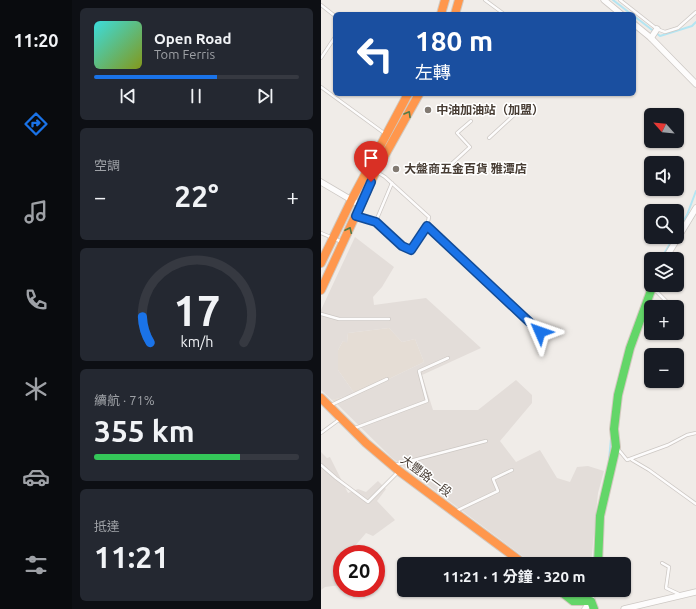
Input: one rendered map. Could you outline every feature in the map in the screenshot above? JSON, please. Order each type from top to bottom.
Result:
[{"type":"street","points":[[442,12],[445,0]]},
{"type":"street","points":[[456,12],[459,0]]},
{"type":"street","points":[[604,0],[619,12]]},
{"type":"street","points":[[636,26],[651,38],[696,84]]},
{"type":"street","points":[[651,38],[657,29]]},
{"type":"street","points":[[321,263],[352,199],[407,96]]},
{"type":"street","points":[[321,290],[376,171],[418,96]]},
{"type":"street","points":[[322,183],[360,205]]},
{"type":"street","points":[[669,252],[696,208]]},
{"type":"street","points":[[598,557],[600,516],[616,447],[613,429],[615,414],[630,348],[650,292]]},
{"type":"street","name":"大豐路一段","points":[[321,398],[352,429],[395,468],[514,557]]},
{"type":"street","points":[[624,609],[696,592]]},
{"type":"street","points":[[568,597],[573,601],[593,605]]},
{"type":"street","points":[[585,609],[593,605]]},
{"type":"lane","points":[[485,0],[501,12]]},
{"type":"lane","points":[[620,0],[635,12]]},
{"type":"lane","points":[[321,6],[333,15]]},
{"type":"lane","points":[[636,13],[657,29],[665,32],[678,28],[696,12]]},
{"type":"lane","points":[[321,58],[333,40]]},
{"type":"lane","points":[[321,87],[333,96]]},
{"type":"lane","points":[[333,96],[386,134],[394,137]]},
{"type":"lane","points":[[489,138],[515,114],[534,114]]},
{"type":"lane","points":[[445,170],[470,147],[457,133],[471,121]]},
{"type":"lane","points":[[356,216],[376,222],[402,246],[411,250],[427,226],[429,216],[392,183],[376,171]]},
{"type":"lane","points":[[376,222],[392,183]]},
{"type":"lane","points":[[427,226],[540,332]]},
{"type":"lane","points":[[321,232],[344,242]]},
{"type":"lane","points":[[658,292],[665,300]]},
{"type":"lane","points":[[321,314],[339,319],[389,319]]},
{"type":"lane","points":[[640,319],[644,320]]},
{"type":"lane","points":[[352,429],[427,401],[419,371],[448,358]]},
{"type":"lane","points":[[329,406],[387,379]]},
{"type":"lane","points":[[321,433],[341,418]]},
{"type":"lane","points":[[632,460],[668,445],[687,435],[696,433]]},
{"type":"lane","points":[[321,465],[368,502],[395,468],[486,441]]},
{"type":"lane","points":[[616,447],[627,460],[632,460],[649,470],[696,504]]},
{"type":"lane","points":[[453,512],[498,490],[493,479],[512,470]]},
{"type":"lane","points":[[662,563],[669,567],[666,588],[681,595]]},
{"type":"shaded area","points":[[355,237],[394,267],[382,287],[373,297],[374,305],[426,298],[481,348],[422,375],[433,410],[478,410],[516,380],[532,395],[532,403],[500,441],[516,462],[540,450],[557,478],[570,482],[577,467],[588,466],[604,471],[598,493],[592,557],[524,557],[392,458],[337,404],[424,362],[415,339],[402,342],[389,328],[348,333],[347,343],[343,341],[338,350],[338,370],[355,394],[332,400],[321,390],[321,310]]},
{"type":"shaded area","points":[[389,328],[402,342],[415,339],[424,362],[337,404],[332,400],[355,394],[338,370],[338,350],[343,341],[347,342],[348,333]]},
{"type":"shaded area","points":[[321,452],[327,458],[330,457],[348,493],[358,489],[366,492],[378,481],[386,489],[377,501],[395,520],[373,536],[366,533],[356,545],[333,545],[333,586],[325,587],[321,590]]},
{"type":"waterway","points":[[613,0],[628,12]]},
{"type":"waterway","points":[[636,18],[660,36],[692,26],[696,22]]},
{"type":"waterway","points":[[684,220],[696,191]]},
{"type":"waterway","points":[[665,252],[670,244]]},
{"type":"waterway","points":[[609,460],[611,438]]},
{"type":"waterway","points":[[594,557],[595,553]]},
{"type":"traffic: fast","points":[[598,557],[600,516],[616,447],[614,429],[618,395],[630,348],[650,292]]},
{"type":"traffic: fast","points":[[568,597],[573,601],[591,601],[594,609]]},
{"type":"traffic: slow","points":[[442,12],[445,0]]},
{"type":"traffic: slow","points":[[456,12],[459,0]]},
{"type":"traffic: slow","points":[[321,263],[352,199],[407,96]]},
{"type":"traffic: slow","points":[[321,290],[376,171],[418,96]]},
{"type":"traffic: slow","points":[[321,398],[366,443],[399,471],[515,557]]},
{"type":"place","name":"中油加油站（加盟）","points":[[428,110]]},
{"type":"place","name":"大盤商五金百貨 雅潭店","points":[[396,169]]},
{"type":"route","points":[[371,182],[356,216],[376,222],[402,246],[411,250],[427,226],[540,332]]}]
